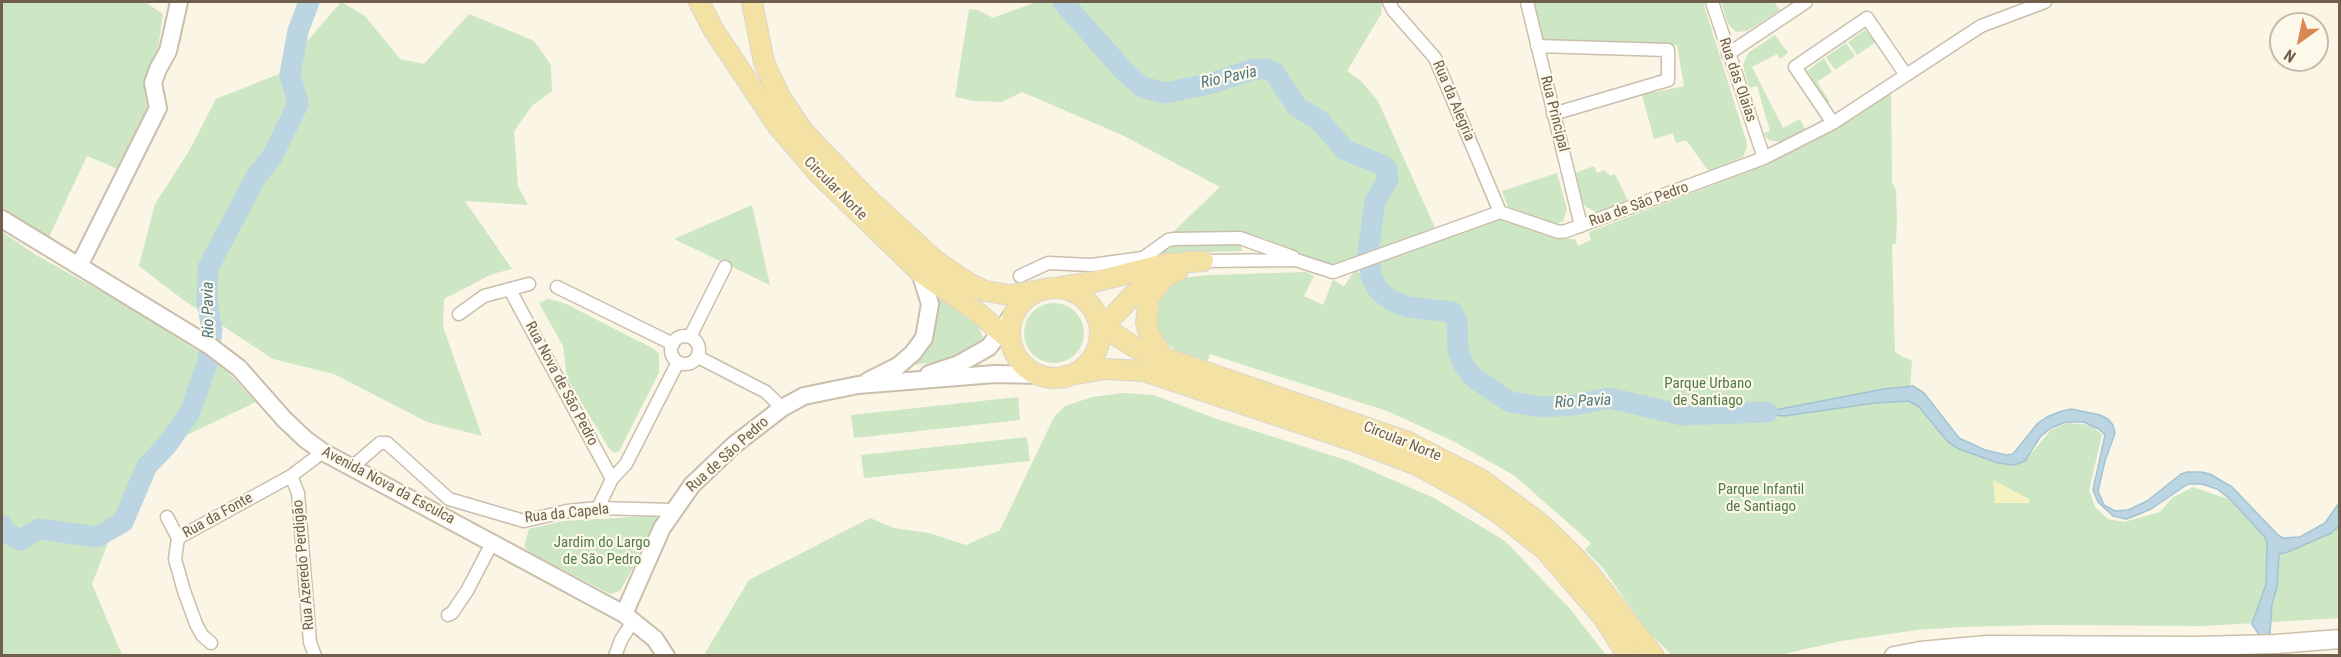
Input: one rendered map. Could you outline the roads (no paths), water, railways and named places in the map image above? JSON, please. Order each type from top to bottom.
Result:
[{"type":"main road","name":"Circular Norte","points":[[699,2],[713,29],[777,125],[797,150],[920,272],[976,310],[1006,337]]},
{"type":"main road","name":"Circular Norte","points":[[752,2],[764,62],[780,97],[803,131],[865,196],[929,255],[970,284],[985,291],[1004,295],[1094,282],[1165,264],[1203,261]]},
{"type":"main road","points":[[1100,328],[1089,304],[1078,295],[1048,289],[1029,296],[1018,307],[1006,337],[1022,363],[1040,375],[1065,376],[1077,372],[1095,353],[1100,328],[1133,295],[1151,282],[1203,261]]},
{"type":"main road","points":[[1163,357],[1150,336],[1146,323],[1146,312],[1149,298],[1166,276]]},
{"type":"main road","name":"Circular Norte","points":[[1100,328],[1136,348],[1408,442],[1482,480],[1540,523],[1571,553],[1654,656]]},
{"type":"main road","name":"Circular Norte","points":[[1065,376],[1106,369],[1144,371],[1354,441],[1417,465],[1489,506],[1545,550],[1604,617],[1628,656]]},
{"type":"main road","points":[[1894,656],[1920,651],[1987,645],[2267,645],[2340,639]]},
{"type":"street","points":[[79,266],[158,108],[153,83],[168,51],[179,2]]},
{"type":"street","name":"Rua da Alegria","points":[[1389,2],[1393,10],[1435,58],[1500,212]]},
{"type":"street","name":"Rua Principal","points":[[1527,2],[1581,226]]},
{"type":"street","name":"Rua das Olaias","points":[[1712,2],[1764,158]]},
{"type":"street","points":[[1728,54],[1806,2]]},
{"type":"street","name":"Rua de São Pedro","points":[[1500,212],[1559,232],[1581,226],[1764,158],[1833,123],[1981,26],[2043,2]]},
{"type":"street","points":[[1833,123],[1795,67],[1867,18],[1906,75]]},
{"type":"street","points":[[1537,46],[1668,50],[1668,80],[1553,114]]},
{"type":"street","points":[[1020,276],[1048,263],[1091,265],[1143,258],[1167,240],[1240,238],[1333,272],[1500,212]]},
{"type":"street","name":"Avenida Nova da Esculca","points":[[2,219],[208,345],[239,368],[284,419],[323,452],[443,515],[629,618],[655,639],[666,656]]},
{"type":"street","points":[[1245,261],[1254,252],[1255,247],[1251,242]]},
{"type":"street","points":[[1203,261],[1305,262]]},
{"type":"street","points":[[690,337],[725,267]]},
{"type":"street","points":[[858,386],[898,366],[913,353],[924,338],[930,304],[920,272]]},
{"type":"street","points":[[459,314],[483,297],[529,284]]},
{"type":"street","points":[[558,287],[673,344]]},
{"type":"street","name":"Rua Nova de São Pedro","points":[[510,290],[612,479]]},
{"type":"street","points":[[690,337],[699,347],[698,357],[691,363],[678,362],[672,356],[673,344],[678,338],[690,337]]},
{"type":"street","points":[[899,383],[977,356],[1006,337]]},
{"type":"street","points":[[698,357],[766,392],[783,408]]},
{"type":"street","points":[[598,508],[612,479],[627,464],[678,362]]},
{"type":"street","points":[[899,383],[995,374],[1040,375]]},
{"type":"street","name":"Rua de São Pedro","points":[[615,656],[662,528],[672,510],[692,485],[734,445],[783,408],[804,396],[858,386],[899,383]]},
{"type":"street","name":"Rua da Capela","points":[[352,467],[380,442],[387,443],[449,499],[524,521],[567,511],[598,508],[672,510]]},
{"type":"street","name":"Rua da Fonte","points":[[210,643],[196,624],[184,591],[175,559],[178,538],[291,476],[323,452]]},
{"type":"street","name":"Rua Azeredo Perdigão","points":[[291,476],[298,493],[310,642],[315,656]]},
{"type":"street","points":[[443,515],[454,501]]},
{"type":"street","points":[[167,517],[178,538]]},
{"type":"street","points":[[448,615],[452,613],[467,591],[492,543]]},
{"type":"water","points":[[1913,386],[1924,393],[1959,438],[1985,450],[2006,455],[2013,454],[2038,423],[2059,412],[2071,409],[2108,419],[2115,433],[2098,491],[2104,505],[2115,511],[2128,510],[2147,501],[2181,474],[2187,472],[2210,474],[2232,487],[2283,538],[2300,537],[2325,523],[2339,503],[2339,526],[2331,533],[2279,554],[2270,633],[2276,655],[2268,655],[2262,639],[2252,624],[2266,584],[2267,542],[2264,536],[2231,500],[2217,489],[2202,484],[2188,484],[2151,509],[2132,517],[2126,519],[2113,516],[2098,502],[2093,490],[2105,435],[2099,429],[2084,422],[2066,422],[2051,428],[2040,437],[2025,461],[2014,465],[1998,463],[1959,449],[1948,442],[1919,407],[1909,401],[1875,403],[1784,416],[1741,412],[1780,409],[1884,389]]},
{"type":"waterway","name":"Rio Pavia","points":[[2,525],[5,532],[20,540],[39,529],[97,537],[123,522],[147,466],[167,445],[190,412],[208,361],[212,330],[207,301],[208,268],[256,177],[273,155],[298,104],[290,74],[298,31],[309,2]]},
{"type":"waterway","name":"Rio Pavia","points":[[1063,2],[1123,70],[1142,87],[1165,93],[1209,84],[1254,69],[1265,69],[1274,72],[1297,107],[1319,120],[1345,150],[1386,168],[1388,179],[1375,202],[1368,252],[1371,276],[1379,291],[1392,301],[1408,307],[1452,312],[1457,321],[1458,350],[1463,364],[1474,378],[1510,402],[1541,407],[1575,405],[1609,398],[1682,415],[1767,412]]},
{"type":"park label","name":"Parque Urbano de Santiago","points":[[1708,392]]},
{"type":"park label","name":"Parque Infantil de Santiago","points":[[1761,498]]},
{"type":"park label","name":"Jardim do Largo de São Pedro","points":[[602,552]]}]
